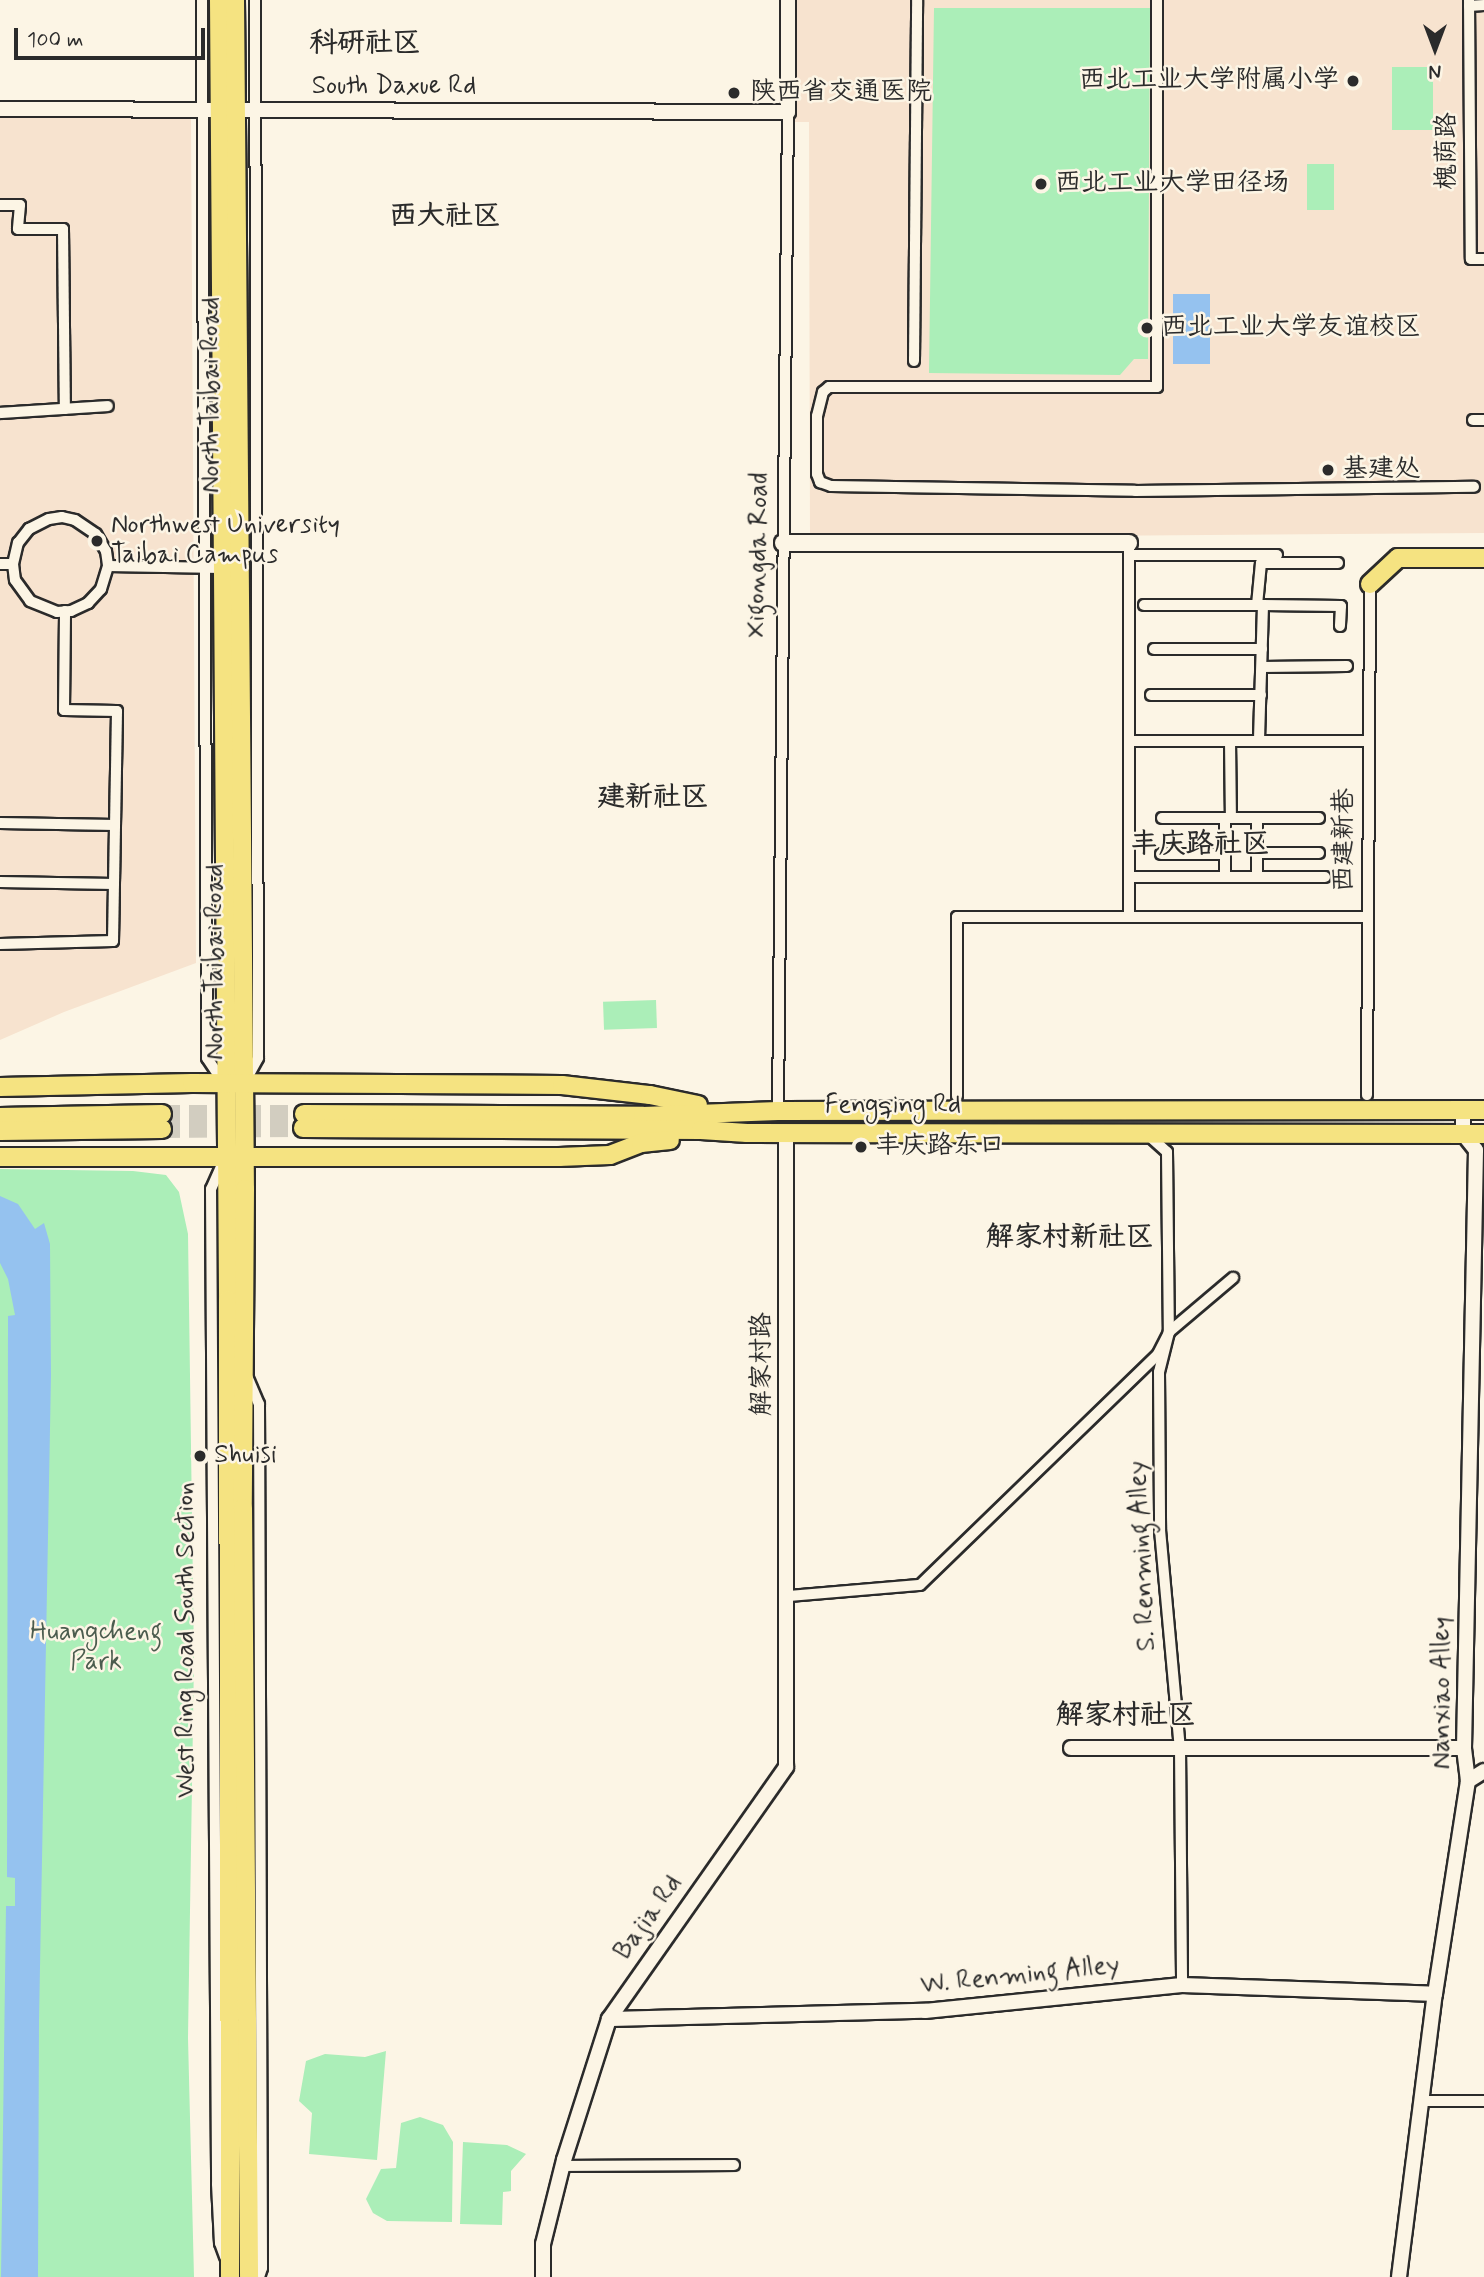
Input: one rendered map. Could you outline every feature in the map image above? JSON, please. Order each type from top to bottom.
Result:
[{"type":"main road","name":"North Taibai Road","points":[[219,0],[213,568],[225,1157]]},
{"type":"main road","name":"North Taibai Road","points":[[235,0],[219,111],[244,1083]]},
{"type":"main road","points":[[783,543],[1129,549]]},
{"type":"main road","points":[[1370,584],[1398,558],[1484,558]]},
{"type":"main road","points":[[0,1087],[224,1083],[562,1085],[650,1095],[684,1104],[749,1107],[771,1111]]},
{"type":"main road","points":[[244,1083],[249,2277]]},
{"type":"main road","name":"Fengqing Rd","points":[[1484,1110],[771,1111],[643,1116],[303,1121],[747,1133],[1484,1134]]},
{"type":"main road","points":[[0,1116],[162,1122],[0,1131]]},
{"type":"main road","points":[[0,1157],[610,1155],[641,1143],[747,1133]]},
{"type":"main road","name":"West Ring Road South Section","points":[[225,1157],[230,2276]]},
{"type":"street","points":[[202,0],[219,111]]},
{"type":"street","points":[[244,1083],[258,1058],[255,0]]},
{"type":"street","name":"Xigongda Road","points":[[771,1111],[783,543],[788,0]]},
{"type":"street","points":[[914,361],[916,0]]},
{"type":"street","points":[[1157,0],[1157,387],[829,387],[823,392],[817,416],[817,474],[820,482],[831,486],[1135,491],[1474,487]]},
{"type":"street","points":[[1469,3],[1484,5]]},
{"type":"street","name":"槐荫路","points":[[1469,3],[1471,259],[1484,258]]},
{"type":"street","name":"South Daxue Rd","points":[[0,108],[255,112],[788,112]]},
{"type":"street","points":[[0,205],[20,205],[18,229],[63,229],[65,408]]},
{"type":"street","points":[[0,413],[108,406]]},
{"type":"street","points":[[62,517],[86,525],[96,534],[106,551],[108,566],[101,589],[88,603],[65,611],[43,609],[30,601],[15,580],[13,564],[18,543],[29,529],[49,519],[62,517]]},
{"type":"street","points":[[1129,917],[1129,549],[1277,555]]},
{"type":"street","points":[[1259,741],[1262,667],[1261,563],[1338,563]]},
{"type":"street","points":[[0,564],[13,564]]},
{"type":"street","points":[[108,566],[213,568]]},
{"type":"street","name":"西建新巷","points":[[1367,1095],[1370,584]]},
{"type":"street","points":[[1144,605],[1341,606],[1340,626]]},
{"type":"street","points":[[0,943],[113,941],[117,711],[64,710],[65,611]]},
{"type":"street","points":[[1154,649],[1262,649]]},
{"type":"street","points":[[1262,667],[1347,666]]},
{"type":"street","points":[[1151,695],[1261,695]]},
{"type":"street","points":[[1129,741],[1369,741]]},
{"type":"street","points":[[1225,877],[1230,741]]},
{"type":"street","points":[[1162,818],[1319,818]]},
{"type":"street","points":[[1257,818],[1257,877]]},
{"type":"street","points":[[0,823],[115,825]]},
{"type":"street","points":[[1257,853],[1319,853]]},
{"type":"street","points":[[1161,854],[1225,854]]},
{"type":"street","points":[[1129,877],[1325,877]]},
{"type":"street","points":[[0,882],[114,884]]},
{"type":"street","points":[[957,1096],[957,917],[1368,917]]},
{"type":"street","name":"Nanxiao Alley","points":[[1399,2277],[1435,1994],[1468,1781],[1464,1748],[1476,1150],[1463,1134],[1463,1110]]},
{"type":"street","name":"解家村路","points":[[786,1132],[788,1596]]},
{"type":"street","name":"S. Renming Alley","points":[[1147,1134],[1167,1152],[1169,1332],[1159,1372],[1160,1530],[1180,1748],[1182,1985]]},
{"type":"street","name":"West Ring Road South Section","points":[[225,1157],[211,1189],[217,2195],[220,2243],[230,2276]]},
{"type":"street","points":[[788,1596],[920,1585],[1158,1353],[1169,1332],[1233,1278]]},
{"type":"street","points":[[244,1370],[259,1404],[262,2268],[259,2277]]},
{"type":"street","points":[[212,1398],[228,1432]]},
{"type":"street","name":"Bajia Rd","points":[[543,2277],[543,2244],[562,2166],[609,2019],[786,1767],[788,1596]]},
{"type":"street","points":[[1071,1748],[1464,1748]]},
{"type":"street","points":[[1468,1781],[1484,1771]]},
{"type":"street","name":"W. Renming Alley","points":[[609,2019],[925,2011],[1182,1985],[1435,1994]]},
{"type":"street","points":[[1422,2101],[1484,2101]]},
{"type":"street","points":[[562,2166],[734,2165]]},
{"type":"shaded area","name":"西北工业大学友谊校区","points":[[794,0],[1484,0],[1484,533],[810,538],[809,122],[793,122]]},
{"type":"shaded area","name":"Northwest University Taibai Campus","points":[[0,118],[191,118],[196,963],[64,1012],[0,1040]]},
{"type":"green space","name":"西北工业大学田径场","points":[[934,8],[1150,8],[1148,359],[1134,359],[1120,375],[929,373]]},
{"type":"green space","points":[[1392,67],[1433,67],[1433,130],[1392,130]]},
{"type":"green space","points":[[1307,164],[1334,164],[1334,210],[1307,210]]},
{"type":"green space","points":[[656,1000],[657,1028],[604,1030],[603,1002]]},
{"type":"green space","name":"Huangcheng Park","points":[[0,1169],[133,1171],[166,1175],[179,1192],[188,1234],[194,1659],[188,2038],[194,2277],[0,2277]]},
{"type":"green space","points":[[386,2051],[377,2160],[309,2154],[312,2113],[299,2101],[306,2061],[325,2054],[365,2057]]},
{"type":"green space","points":[[420,2117],[443,2125],[453,2142],[452,2222],[387,2221],[373,2213],[366,2199],[381,2169],[396,2168],[401,2123]]},
{"type":"green space","points":[[463,2142],[507,2145],[526,2154],[511,2171],[511,2191],[503,2192],[502,2225],[460,2224]]},
{"type":"water","points":[[1173,294],[1210,294],[1210,364],[1173,364]]},
{"type":"water","points":[[0,1196],[18,1204],[35,1229],[44,1223],[50,1244],[51,1375],[39,2021],[38,2277],[1,2277],[6,1906],[15,1906],[15,1878],[7,1877],[8,1316],[15,1315],[8,1279],[0,1263]]},
{"type":"tunnel","points":[[162,1114],[304,1114]]},
{"type":"tunnel","points":[[162,1129],[303,1128]]},
{"type":"place","name":"西北工业大学附属小学","points":[[1353,81]]},
{"type":"place","name":"陕西省交通医院","points":[[734,93]]},
{"type":"place","name":"西北工业大学田径场","points":[[1041,184]]},
{"type":"place","name":"西北工业大学友谊校区","points":[[1147,328]]},
{"type":"place","name":"基建处","points":[[1328,470]]},
{"type":"place","name":"Northwest University Taibai Campus","points":[[97,541]]},
{"type":"place","name":"丰庆路东口","points":[[861,1147]]},
{"type":"place","name":"Shuisi","points":[[200,1456]]},
{"type":"district","name":"科研社区","points":[[365,44]]},
{"type":"district","name":"西大社区","points":[[445,217]]},
{"type":"district","name":"建新社区","points":[[653,798]]},
{"type":"district","name":"丰庆路社区","points":[[1200,845]]},
{"type":"district","name":"解家村新社区","points":[[1070,1238]]},
{"type":"district","name":"解家村社区","points":[[1126,1716]]}]
